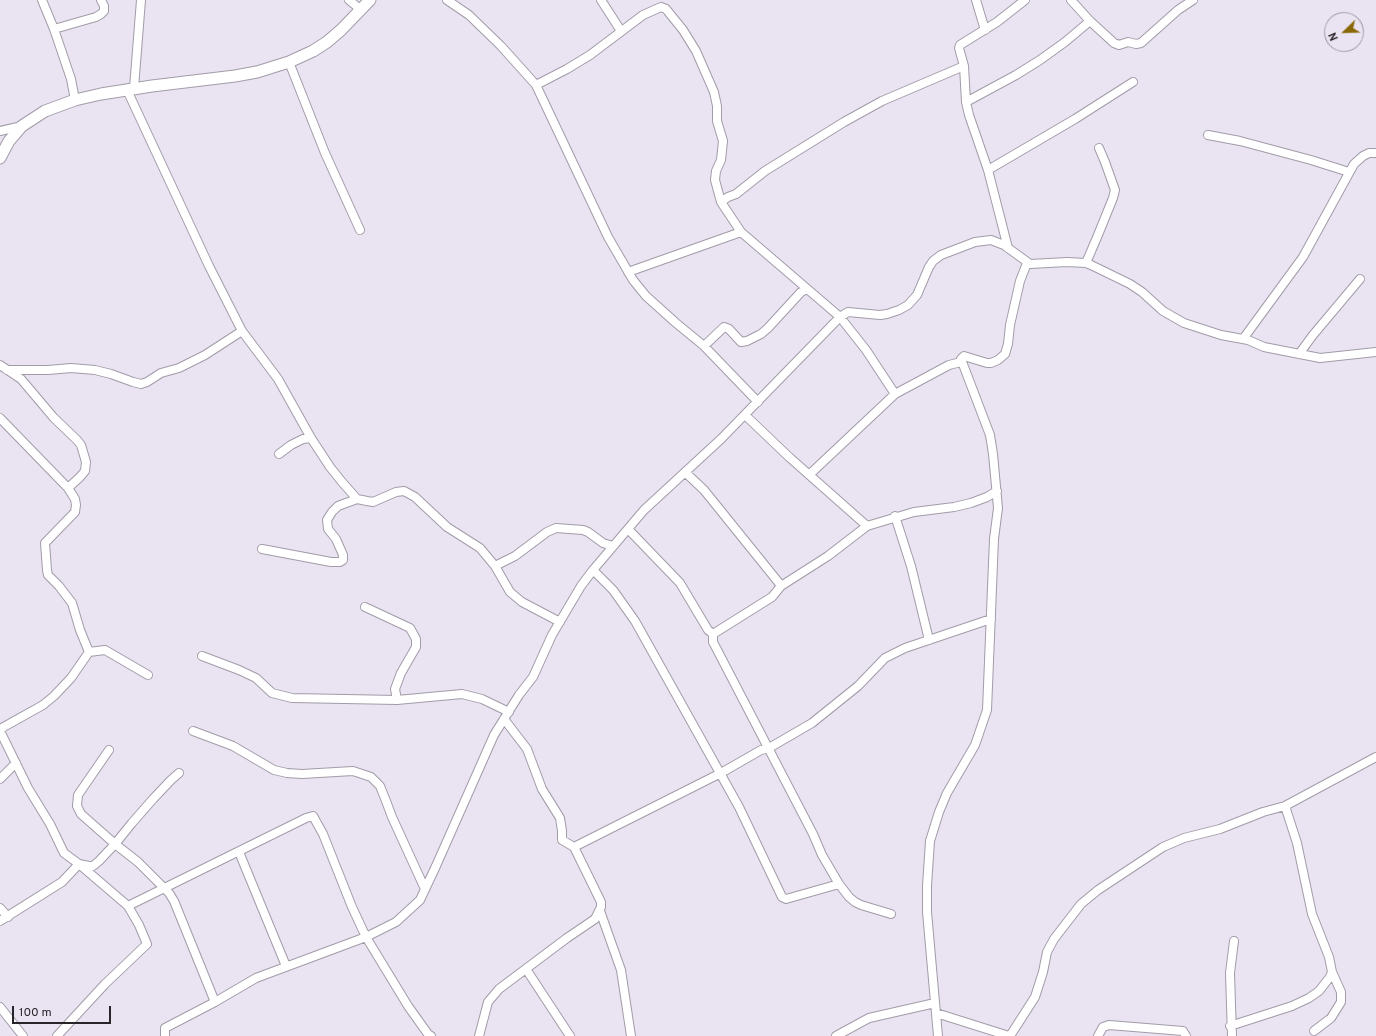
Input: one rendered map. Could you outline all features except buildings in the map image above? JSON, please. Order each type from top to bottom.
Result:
[{"type":"street","points":[[42,0],[54,29],[71,79],[75,100]]},
{"type":"street","points":[[54,29],[96,18],[104,11],[104,6],[101,0]]},
{"type":"street","points":[[141,0],[131,89],[209,266],[242,331],[278,379],[311,438],[330,467],[357,499]]},
{"type":"street","points":[[349,0],[361,10]]},
{"type":"street","points":[[0,158],[9,141],[22,126],[45,111],[75,100],[102,94],[235,76],[257,72],[289,62],[313,52],[327,42],[370,0]]},
{"type":"street","points":[[447,0],[469,15],[501,46],[536,85],[608,237],[633,280],[646,296],[704,346],[758,402]]},
{"type":"street","points":[[601,0],[621,31]]},
{"type":"street","points":[[976,0],[985,30]]},
{"type":"street","points":[[1008,248],[988,170],[969,115],[966,102],[964,66],[959,51],[960,46],[985,30],[1025,0]]},
{"type":"street","points":[[1071,0],[1090,21],[1116,44],[1120,45],[1129,42],[1138,44],[1141,43],[1178,10],[1193,0]]},
{"type":"street","points":[[536,85],[590,55],[644,15],[661,7],[666,9],[684,30],[714,92],[717,106],[717,121],[723,141],[723,151],[716,171],[715,180],[722,202],[741,232],[840,317],[866,350],[895,394]]},
{"type":"street","points":[[966,102],[1040,60],[1090,21]]},
{"type":"street","points":[[289,62],[325,153],[360,230]]},
{"type":"street","points":[[722,202],[728,197],[736,194],[765,171],[844,122],[882,101],[964,66]]},
{"type":"street","points":[[988,170],[1075,119],[1133,82]]},
{"type":"street","points":[[0,131],[22,126]]},
{"type":"street","points":[[1208,135],[1247,143],[1349,172]]},
{"type":"street","points":[[1086,263],[1115,190],[1099,148]]},
{"type":"street","points":[[1244,339],[1303,257],[1354,164],[1362,156],[1369,153],[1376,153]]},
{"type":"street","points":[[628,272],[741,232]]},
{"type":"street","points":[[165,1036],[165,1028],[215,1002],[256,978],[366,937],[396,922],[420,900],[486,750],[519,695],[533,676],[546,647],[560,622],[593,570],[649,506],[686,473],[745,415],[840,317],[848,312],[880,315],[887,314],[908,305],[917,295],[929,267],[941,255],[975,242],[991,240],[1008,248],[1027,263],[1086,263],[1130,284],[1163,311],[1184,323],[1221,336],[1244,339],[1264,347],[1320,358],[1376,352]]},
{"type":"street","points":[[938,1036],[927,912],[930,841],[947,793],[975,745],[985,717],[988,701],[994,539],[998,508],[993,454],[988,431],[962,362],[962,358],[964,356],[991,363],[998,360],[1005,354],[1020,282],[1027,263]]},
{"type":"street","points":[[1300,354],[1313,334],[1360,279]]},
{"type":"street","points":[[704,346],[724,327],[729,329],[741,342],[747,341],[761,334],[801,292],[807,289]]},
{"type":"street","points":[[3,368],[48,370],[71,368],[95,370],[141,384],[161,373],[179,368],[242,331]]},
{"type":"street","points":[[810,474],[895,394],[949,365],[962,362]]},
{"type":"street","points":[[3,368],[21,379],[54,418],[77,440],[81,446],[86,462],[85,471],[68,488]]},
{"type":"street","points":[[745,415],[789,457],[867,526]]},
{"type":"street","points":[[0,418],[68,488],[75,499],[76,508],[70,518],[46,541],[46,570],[48,575],[72,603],[80,630],[89,652]]},
{"type":"street","points":[[279,454],[291,445],[311,438]]},
{"type":"street","points":[[686,473],[704,490],[781,586]]},
{"type":"street","points":[[262,549],[331,562],[340,562],[343,560],[343,555],[336,538],[328,529],[327,520],[332,512],[338,506],[357,499],[374,502],[396,492],[404,491],[415,496],[447,527],[480,548],[495,566],[510,592],[522,602],[560,622]]},
{"type":"street","points":[[713,634],[772,597],[781,586],[828,556],[867,526],[895,516],[972,503],[997,491]]},
{"type":"street","points":[[895,516],[911,566],[929,640]]},
{"type":"street","points":[[495,566],[515,556],[547,532],[556,528],[582,530],[588,532],[604,543],[614,546]]},
{"type":"street","points":[[628,529],[680,583],[708,630],[713,634]]},
{"type":"street","points":[[593,570],[613,590],[635,621],[721,773],[782,897],[786,899],[839,884]]},
{"type":"street","points":[[365,607],[410,628],[416,639],[416,647],[401,673],[395,689],[397,700]]},
{"type":"street","points":[[574,848],[721,773],[812,723],[858,686],[885,658],[904,648],[991,619]]},
{"type":"street","points":[[713,634],[713,642],[813,834],[822,855],[839,884],[855,902],[891,914]]},
{"type":"street","points":[[57,1036],[105,984],[147,944],[139,925],[128,906],[80,864],[64,853],[60,848],[50,824],[28,788],[0,730],[43,705],[54,696],[71,678],[89,652],[105,650],[148,675]]},
{"type":"street","points":[[202,656],[256,678],[272,693],[292,698],[397,700],[462,694],[482,699],[506,716],[527,749],[542,789],[560,818],[562,840],[574,848],[601,902],[600,911],[595,919],[499,989],[488,1002],[479,1036]]},
{"type":"street","points":[[194,732],[233,746],[274,770],[302,774],[353,771],[371,777],[380,786],[395,824],[425,889]]},
{"type":"street","points":[[109,750],[78,795],[77,806],[81,814],[138,862],[169,893],[174,901],[215,1002]]},
{"type":"street","points":[[936,1014],[1010,1036],[1035,997],[1043,972],[1047,952],[1054,939],[1081,904],[1098,890],[1163,847],[1184,838],[1220,830],[1263,812],[1285,806],[1376,757]]},
{"type":"street","points":[[0,779],[16,763]]},
{"type":"street","points":[[80,864],[93,866],[115,844],[153,799],[179,773]]},
{"type":"street","points":[[1285,806],[1297,843],[1312,914],[1332,972],[1341,992],[1341,1002],[1331,1018],[1314,1031]]},
{"type":"street","points":[[128,906],[306,818],[313,816],[323,834],[352,907],[366,937],[408,1006],[431,1036]]},
{"type":"street","points":[[238,852],[286,966]]},
{"type":"street","points":[[0,922],[62,882],[80,864]]},
{"type":"street","points":[[0,908],[8,917]]},
{"type":"street","points":[[600,911],[622,970],[631,1036]]},
{"type":"street","points":[[1232,1036],[1230,1026],[1230,973],[1234,940]]},
{"type":"street","points":[[526,969],[570,1036]]},
{"type":"street","points":[[1230,1026],[1292,1006],[1309,998],[1319,991],[1328,981],[1332,972]]},
{"type":"street","points":[[836,1036],[869,1018],[934,1003]]},
{"type":"street","points":[[0,1007],[23,1036]]},
{"type":"street","points":[[1098,1036],[1102,1028],[1109,1025],[1183,1031],[1186,1036]]}]
